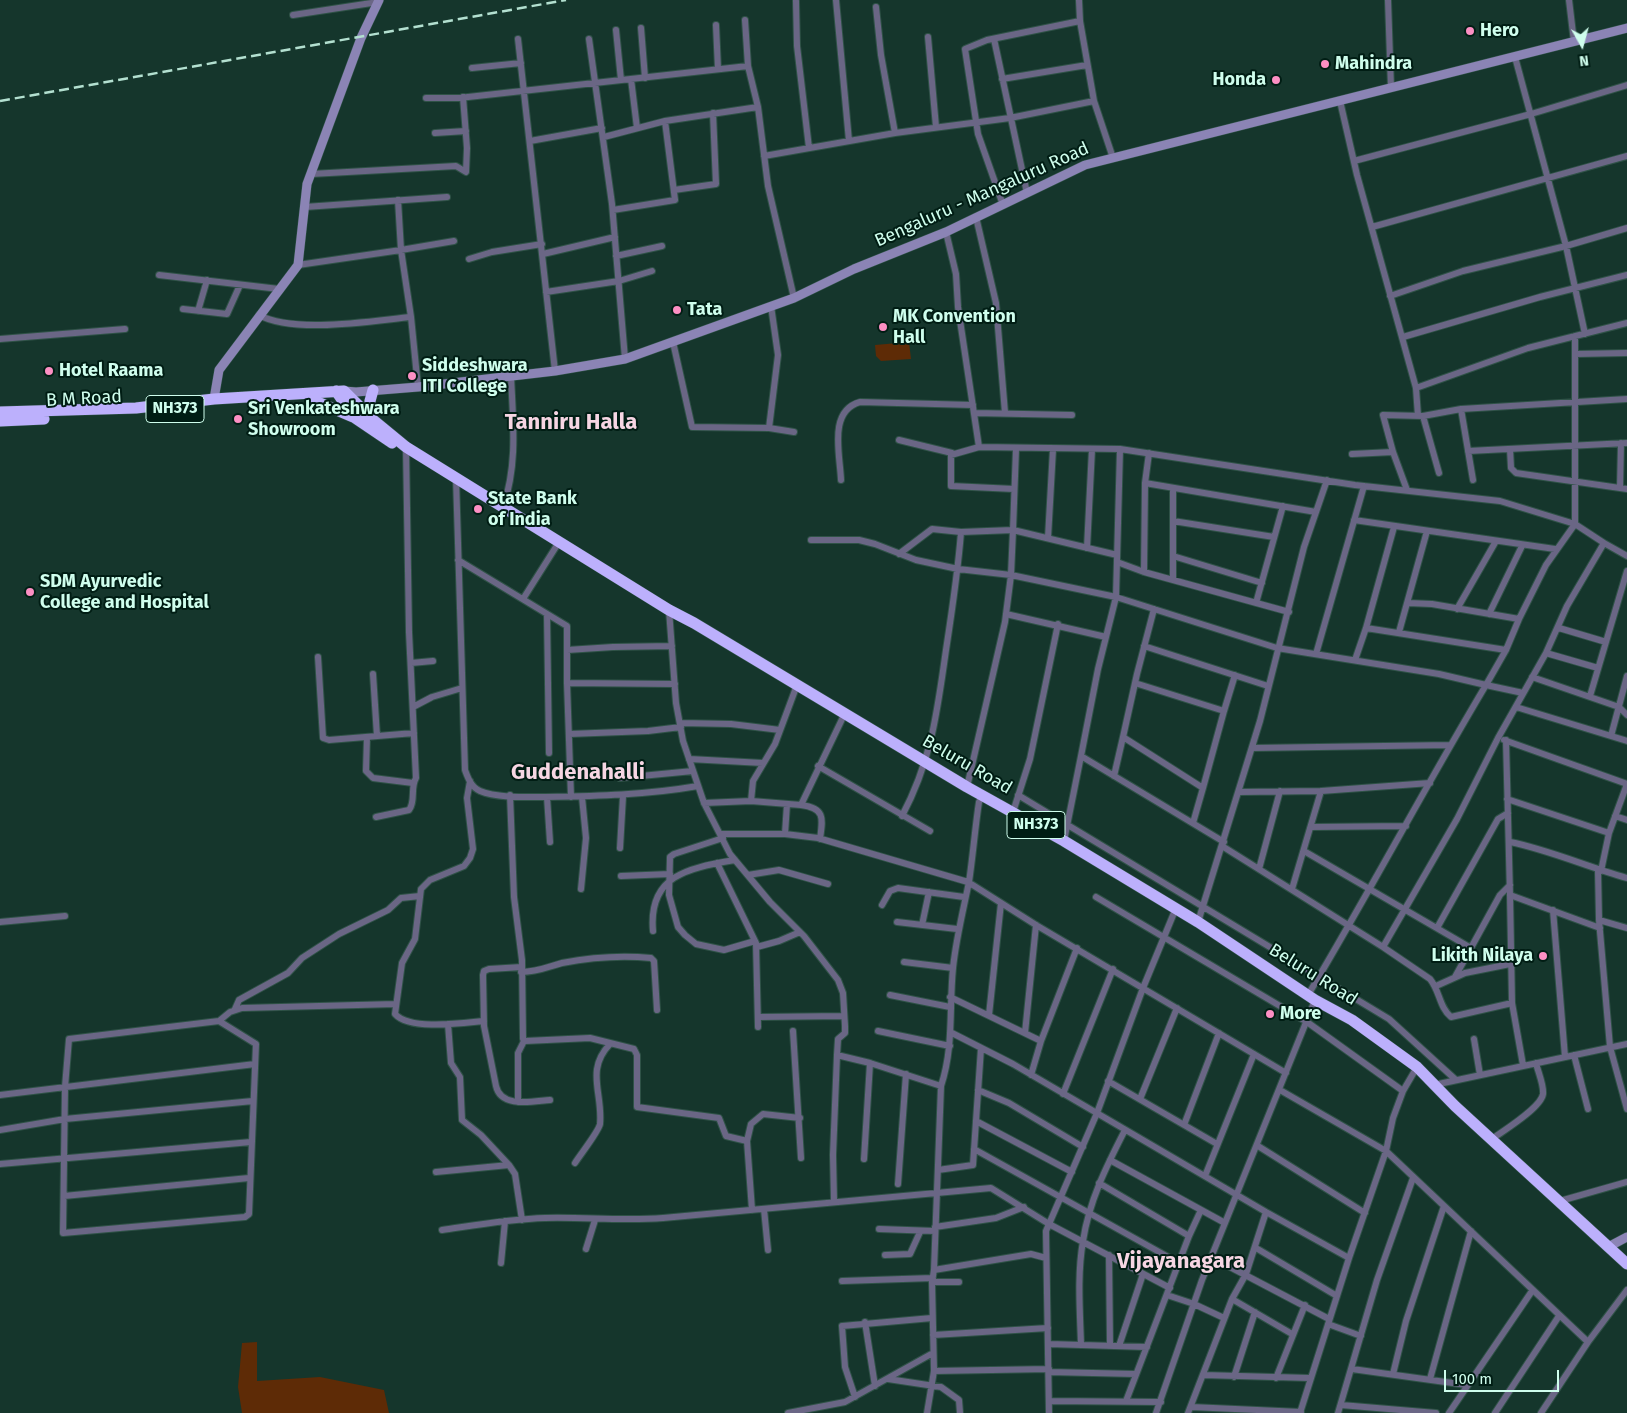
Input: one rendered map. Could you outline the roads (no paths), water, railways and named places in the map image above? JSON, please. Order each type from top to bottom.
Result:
[{"type":"highway","points":[[372,419],[370,401],[373,390]]},
{"type":"highway","name":"Bengaluru - Mangaluru Road","points":[[0,412],[136,408],[214,399],[345,394]]},
{"type":"highway","name":"Beluru Road","points":[[345,394],[355,418],[393,443],[404,446]]},
{"type":"highway","name":"Beluru Road","points":[[345,394],[404,446],[503,508],[669,610],[968,787],[1064,840],[1176,908],[1312,997],[1352,1020],[1417,1067],[1627,1264]]},
{"type":"highway","name":"B M Road","points":[[0,420],[128,415],[205,406],[313,400],[345,394]]},
{"type":"highway","points":[[313,400],[355,418]]},
{"type":"street","points":[[836,0],[849,141]]},
{"type":"street","points":[[1079,0],[1080,21],[1094,100],[1114,158]]},
{"type":"street","points":[[1388,0],[1392,88]]},
{"type":"street","points":[[1569,0],[1574,42]]},
{"type":"street","points":[[292,15],[379,1]]},
{"type":"street","points":[[214,399],[219,370],[298,265],[307,184],[361,38],[379,1]]},
{"type":"street","points":[[796,2],[797,46],[809,148]]},
{"type":"street","points":[[876,7],[881,55],[895,133]]},
{"type":"street","points":[[745,20],[748,66],[758,107],[768,186],[794,298]]},
{"type":"street","points":[[1002,205],[978,134],[965,50],[994,39],[1080,21]]},
{"type":"street","points":[[716,25],[718,70]]},
{"type":"street","points":[[640,28],[645,78]]},
{"type":"street","name":"Bengaluru - Mangaluru Road","points":[[345,394],[555,371],[625,359],[794,298],[854,270],[946,232],[1085,165],[1627,28]]},
{"type":"street","points":[[616,30],[622,80]]},
{"type":"street","points":[[928,37],[936,127]]},
{"type":"street","points":[[518,39],[555,371]]},
{"type":"street","points":[[589,39],[613,210],[625,359]]},
{"type":"street","points":[[994,39],[1027,193]]},
{"type":"street","points":[[1515,57],[1566,246],[1585,334]]},
{"type":"street","points":[[472,68],[521,63]]},
{"type":"street","points":[[1002,79],[1088,65]]},
{"type":"street","points":[[426,98],[463,97],[748,66]]},
{"type":"street","points":[[631,79],[637,128]]},
{"type":"street","points":[[1354,161],[1531,114],[1627,85]]},
{"type":"street","points":[[311,174],[456,166],[466,172],[466,131],[463,97]]},
{"type":"street","points":[[764,156],[895,133],[977,124],[1094,100]]},
{"type":"street","points":[[1340,101],[1354,161],[1416,388],[1420,416],[1439,473]]},
{"type":"street","points":[[604,137],[665,121],[758,107]]},
{"type":"street","points":[[674,190],[716,184],[713,113]]},
{"type":"street","points":[[613,210],[675,200],[665,121]]},
{"type":"street","points":[[530,141],[602,128]]},
{"type":"street","points":[[435,133],[466,131]]},
{"type":"street","points":[[1372,227],[1627,156]]},
{"type":"street","points":[[305,207],[447,197]]},
{"type":"street","points":[[398,200],[401,250],[412,317],[418,387]]},
{"type":"street","points":[[976,217],[996,303],[1006,414]]},
{"type":"street","points":[[1390,296],[1463,271],[1566,246],[1627,228]]},
{"type":"street","points":[[946,232],[956,274],[958,307],[979,448]]},
{"type":"street","points":[[543,254],[615,237]]},
{"type":"street","points":[[298,265],[454,241]]},
{"type":"street","points":[[469,259],[492,252],[542,244]]},
{"type":"street","points":[[616,256],[662,246]]},
{"type":"street","points":[[546,292],[619,281],[652,271]]},
{"type":"street","points":[[159,275],[280,289]]},
{"type":"street","points":[[1403,337],[1574,288],[1627,275]]},
{"type":"street","points":[[198,311],[207,280]]},
{"type":"street","points":[[183,309],[227,314],[240,285]]},
{"type":"street","points":[[769,428],[778,355],[778,342],[771,306]]},
{"type":"street","points":[[259,315],[271,322],[300,324],[347,324],[412,317]]},
{"type":"street","points":[[1416,388],[1528,348],[1627,324]]},
{"type":"street","points":[[0,339],[125,329]]},
{"type":"street","points":[[1156,1413],[1211,1257],[1258,1146],[1307,1022],[1319,975],[1350,925],[1450,745],[1506,650],[1519,619],[1555,550],[1575,524],[1574,402],[1576,336]]},
{"type":"street","points":[[673,342],[692,427],[769,428],[794,432]]},
{"type":"street","points":[[1575,354],[1627,353]]},
{"type":"street","points":[[503,508],[512,483],[514,444],[511,376]]},
{"type":"street","points":[[1406,490],[1382,416],[1420,416],[1462,409],[1627,398]]},
{"type":"street","points":[[841,480],[840,421],[843,411],[850,404],[860,402],[973,405]]},
{"type":"street","points":[[1462,409],[1473,480]]},
{"type":"street","points":[[974,413],[1072,415]]},
{"type":"street","points":[[899,440],[952,453],[979,448],[1120,449],[1364,486],[1500,500],[1575,524],[1627,556]]},
{"type":"street","points":[[1468,451],[1624,443],[1623,489],[1513,472],[1510,449]]},
{"type":"street","points":[[376,817],[409,810],[413,804],[413,783],[416,778],[404,446]]},
{"type":"street","points":[[968,787],[1006,614],[1011,574],[1016,449]]},
{"type":"street","points":[[1048,538],[1053,449]]},
{"type":"street","points":[[1088,548],[1092,449]]},
{"type":"street","points":[[1064,840],[1106,637],[1116,598],[1120,449]]},
{"type":"street","points":[[1352,454],[1393,452]]},
{"type":"street","points":[[952,453],[950,455],[951,486],[1014,489]]},
{"type":"street","points":[[1144,572],[1145,484],[1149,453]]},
{"type":"street","points":[[456,478],[462,688],[466,770],[470,782],[468,798],[473,849],[470,858],[464,866],[424,884],[421,889],[415,939],[402,963],[395,1014],[403,1020],[432,1025],[484,1021]]},
{"type":"street","points":[[1198,922],[1252,748],[1277,648],[1289,612],[1304,547],[1327,480]]},
{"type":"street","points":[[1145,484],[1316,512]]},
{"type":"street","points":[[1316,654],[1364,486]]},
{"type":"street","points":[[1173,488],[1173,580]]},
{"type":"street","points":[[1256,603],[1283,506]]},
{"type":"street","points":[[1354,520],[1555,550]]},
{"type":"street","points":[[1173,521],[1274,537]]},
{"type":"street","points":[[1355,660],[1366,628],[1394,527]]},
{"type":"street","points":[[899,554],[932,529],[961,532],[1013,530],[1117,555]]},
{"type":"street","points":[[1399,632],[1427,531]]},
{"type":"street","points":[[902,816],[926,762],[936,722],[958,569],[961,532]]},
{"type":"street","points":[[811,540],[859,540],[875,544],[899,554],[958,569],[1011,574],[1116,598],[1277,648],[1355,660],[1523,692]]},
{"type":"street","points":[[1458,609],[1496,541]]},
{"type":"street","points":[[523,599],[559,542]]},
{"type":"street","points":[[1383,947],[1471,794],[1498,738],[1559,628],[1567,606],[1604,543]]},
{"type":"street","points":[[1488,614],[1522,546]]},
{"type":"street","points":[[1173,556],[1262,583]]},
{"type":"street","points":[[458,560],[567,626],[571,796]]},
{"type":"street","points":[[1117,562],[1144,572],[1289,612]]},
{"type":"street","points":[[1590,696],[1627,571]]},
{"type":"street","points":[[1408,603],[1519,619]]},
{"type":"street","points":[[1114,776],[1154,609]]},
{"type":"street","points":[[669,610],[680,725],[704,804],[735,860],[800,932],[838,980],[842,993],[844,1033],[838,1039],[837,1055],[833,1155],[834,1200]]},
{"type":"street","points":[[547,614],[549,753]]},
{"type":"street","points":[[1006,614],[1058,624],[1106,637]]},
{"type":"street","points":[[1013,812],[1030,758],[1058,624]]},
{"type":"street","points":[[1366,628],[1506,650]]},
{"type":"street","points":[[1559,628],[1606,642]]},
{"type":"street","points":[[567,650],[672,646]]},
{"type":"street","points":[[1144,646],[1268,686]]},
{"type":"street","points":[[1546,652],[1598,668]]},
{"type":"street","points":[[318,657],[323,738],[329,740],[414,733]]},
{"type":"street","points":[[411,663],[433,661]]},
{"type":"street","points":[[373,674],[377,736]]},
{"type":"street","points":[[1193,823],[1235,675]]},
{"type":"street","points":[[1611,736],[1627,676]]},
{"type":"street","points":[[1532,677],[1619,707],[1627,716]]},
{"type":"street","points":[[567,683],[675,684]]},
{"type":"street","points":[[1135,683],[1224,711]]},
{"type":"street","points":[[751,801],[753,781],[775,744],[797,685]]},
{"type":"street","points":[[413,708],[432,697],[462,688]]},
{"type":"street","points":[[1516,707],[1627,741]]},
{"type":"street","points":[[801,805],[818,766],[845,714]]},
{"type":"street","points":[[569,734],[648,731],[680,725],[731,724],[780,730]]},
{"type":"street","points":[[367,737],[367,774],[373,778],[413,783]]},
{"type":"street","points":[[1123,737],[1203,788]]},
{"type":"street","points":[[1498,738],[1627,784],[1609,833],[1600,870],[1600,924],[1610,1048],[1627,1110]]},
{"type":"street","points":[[1506,740],[1510,842],[1510,964],[1512,1003],[1523,1065]]},
{"type":"street","points":[[1252,748],[1450,745]]},
{"type":"street","points":[[1081,756],[1193,823],[1430,979],[1436,986],[1442,1006],[1451,1017],[1512,1003]]},
{"type":"street","points":[[689,759],[763,763]]},
{"type":"street","points":[[818,766],[930,832]]},
{"type":"street","points":[[620,778],[693,771]]},
{"type":"street","points":[[470,782],[481,792],[510,796],[623,796],[698,786]]},
{"type":"street","points":[[1239,792],[1321,791],[1430,782]]},
{"type":"street","points":[[1259,868],[1280,791]]},
{"type":"street","points":[[1292,889],[1321,791]]},
{"type":"street","points":[[927,1413],[934,1371],[932,1280],[938,1194],[941,1086],[948,1065],[952,1033],[950,997],[957,929],[968,882],[979,802],[982,795]]},
{"type":"street","points":[[1018,795],[1389,1019],[1456,1080]]},
{"type":"street","points":[[510,796],[514,897],[521,970],[522,1037],[524,1041],[518,1053],[518,1102]]},
{"type":"street","points":[[547,796],[550,842]]},
{"type":"street","points":[[620,848],[623,796]]},
{"type":"street","points":[[581,889],[586,838],[582,797]]},
{"type":"street","points":[[1507,799],[1609,833]]},
{"type":"street","points":[[704,804],[751,801],[814,807],[819,812],[822,825],[820,839]]},
{"type":"street","points":[[785,834],[787,804]]},
{"type":"street","points":[[1437,928],[1498,819],[1508,812]]},
{"type":"street","points":[[1615,816],[1627,820]]},
{"type":"street","points":[[1311,827],[1406,826]]},
{"type":"street","points":[[800,932],[779,941],[724,950],[696,944],[678,927],[669,895],[672,855],[722,836],[785,834],[820,839],[968,882],[1036,925],[1286,1074]]},
{"type":"street","points":[[1510,842],[1535,847],[1627,878]]},
{"type":"street","points":[[1304,851],[1471,948]]},
{"type":"street","points":[[621,876],[670,877],[695,867],[735,860]]},
{"type":"street","points":[[717,863],[756,944],[758,1027]]},
{"type":"street","points":[[748,876],[779,870],[828,884]]},
{"type":"street","points":[[653,931],[652,911],[660,889],[670,877]]},
{"type":"street","points":[[1455,977],[1500,895],[1510,885]]},
{"type":"street","points":[[882,905],[893,888],[964,897]]},
{"type":"street","points":[[922,925],[929,892]]},
{"type":"street","points":[[1510,895],[1600,924],[1627,928]]},
{"type":"street","points":[[235,1010],[239,1000],[288,973],[302,958],[339,934],[388,910],[401,898],[420,896]]},
{"type":"street","points":[[1096,897],[1307,1022],[1403,1091]]},
{"type":"street","points":[[989,1015],[1001,903]]},
{"type":"street","points":[[1049,1413],[1046,1258],[1049,1224],[1083,1147],[1143,988],[1176,908]]},
{"type":"street","points":[[1553,910],[1566,1057]]},
{"type":"street","points":[[0,922],[65,916]]},
{"type":"street","points":[[896,922],[957,929]]},
{"type":"street","points":[[1026,1033],[1036,925]]},
{"type":"street","points":[[1031,1075],[1041,1041],[1077,948]]},
{"type":"street","points":[[550,1100],[518,1102],[497,1091],[484,1021],[484,972],[489,968],[540,971],[559,964],[623,955],[651,958],[654,961],[657,1010]]},
{"type":"street","points":[[904,962],[953,968]]},
{"type":"street","points":[[1436,986],[1455,977],[1510,964]]},
{"type":"street","points":[[1063,1094],[1112,969]]},
{"type":"street","points":[[890,995],[950,1007]]},
{"type":"street","points":[[950,997],[1041,1041]]},
{"type":"street","points":[[219,1021],[255,1042],[249,1178],[250,1214],[245,1217],[65,1234],[62,1230],[65,1087],[69,1039],[219,1021],[235,1010],[260,1007],[396,1004]]},
{"type":"street","points":[[1140,1099],[1177,1008]]},
{"type":"street","points":[[758,1017],[844,1016]]},
{"type":"street","points":[[448,1024],[451,1063],[460,1077],[462,1120],[482,1135],[515,1174],[522,1220]]},
{"type":"street","points":[[878,1030],[950,1046]]},
{"type":"street","points":[[794,1032],[802,1158]]},
{"type":"street","points":[[952,1033],[1031,1075],[1266,1212],[1349,1258]]},
{"type":"street","points":[[1184,1125],[1219,1033]]},
{"type":"street","points":[[524,1041],[590,1038],[636,1051],[636,1104],[638,1108],[719,1118],[726,1136],[748,1141]]},
{"type":"street","points":[[1474,1039],[1480,1075]]},
{"type":"street","points":[[575,1163],[600,1127],[596,1065],[602,1053],[610,1044]]},
{"type":"street","points":[[1434,1085],[1627,1044]]},
{"type":"street","points":[[938,1170],[973,1165],[981,1048]]},
{"type":"street","points":[[1205,1176],[1254,1054]]},
{"type":"street","points":[[837,1055],[870,1063],[941,1086]]},
{"type":"street","points":[[1574,1055],[1588,1108]]},
{"type":"street","points":[[864,1159],[870,1063]]},
{"type":"street","points":[[1492,1139],[1528,1113],[1541,1099],[1543,1093],[1536,1063]]},
{"type":"street","points":[[0,1094],[255,1064]]},
{"type":"street","points":[[1266,1212],[1256,1248],[1246,1274],[1224,1318],[1189,1410],[1300,1412],[1349,1258],[1386,1151],[1393,1118],[1403,1091],[1417,1067]]},
{"type":"street","points":[[898,1184],[906,1074]]},
{"type":"street","points":[[1108,1081],[1217,1144]]},
{"type":"street","points":[[978,1090],[1008,1103],[1083,1147]]},
{"type":"street","points":[[1280,1090],[1386,1151],[1588,1342]]},
{"type":"street","points":[[0,1130],[65,1119],[253,1101]]},
{"type":"street","points":[[752,1210],[748,1141],[751,1124],[763,1114],[800,1118]]},
{"type":"street","points":[[976,1121],[1072,1172]]},
{"type":"street","points":[[1081,1345],[1080,1306],[1083,1241],[1089,1211],[1099,1183],[1125,1130]]},
{"type":"street","points":[[0,1164],[251,1142]]},
{"type":"street","points":[[1258,1146],[1364,1213]]},
{"type":"street","points":[[974,1149],[1061,1199],[1089,1211],[1178,1263]]},
{"type":"street","points":[[1110,1160],[1225,1223]]},
{"type":"street","points":[[436,1172],[508,1164]]},
{"type":"street","points":[[64,1196],[249,1178]]},
{"type":"street","points":[[1338,1413],[1377,1280],[1413,1178]]},
{"type":"street","points":[[1560,1201],[1627,1182]]},
{"type":"street","points":[[1099,1183],[1189,1236]]},
{"type":"street","points":[[442,1230],[522,1220],[624,1221],[764,1209],[834,1200],[938,1194],[991,1188],[1049,1224],[1170,1288]]},
{"type":"street","points":[[1393,1374],[1406,1321],[1444,1206]]},
{"type":"street","points":[[879,1229],[920,1232],[996,1218],[1024,1207]]},
{"type":"street","points":[[764,1209],[768,1250]]},
{"type":"street","points":[[1126,1401],[1178,1263],[1201,1210]]},
{"type":"street","points":[[586,1249],[595,1220]]},
{"type":"street","points":[[501,1263],[505,1221]]},
{"type":"street","points":[[1430,1379],[1471,1231]]},
{"type":"street","points":[[885,1255],[910,1254],[920,1232]]},
{"type":"street","points":[[1610,1246],[1627,1236]]},
{"type":"street","points":[[1256,1248],[1337,1296]]},
{"type":"street","points":[[934,1270],[1031,1254],[1046,1258]]},
{"type":"street","points":[[1109,1255],[1110,1346]]},
{"type":"street","points":[[1211,1257],[1305,1305],[1328,1322],[1361,1336]]},
{"type":"street","points":[[1119,1346],[1143,1274]]},
{"type":"street","points":[[842,1281],[932,1280],[959,1282]]},
{"type":"street","points":[[1541,1413],[1588,1342],[1627,1290]]},
{"type":"street","points":[[1449,1413],[1532,1291]]},
{"type":"street","points":[[1167,1295],[1194,1304],[1224,1318]]},
{"type":"street","points":[[1232,1299],[1292,1334]]},
{"type":"street","points":[[1276,1378],[1305,1305]]},
{"type":"street","points":[[1234,1377],[1255,1312]]},
{"type":"street","points":[[1494,1413],[1559,1316]]},
{"type":"street","points":[[855,1397],[845,1366],[841,1329],[845,1324],[932,1318]]},
{"type":"street","points":[[866,1322],[875,1386]]},
{"type":"street","points":[[933,1336],[1048,1328]]},
{"type":"street","points":[[1049,1344],[1146,1347]]},
{"type":"street","points":[[788,1413],[832,1406],[855,1397],[933,1354]]},
{"type":"street","points":[[1352,1369],[1467,1385]]},
{"type":"street","points":[[934,1371],[1049,1370],[1136,1374]]},
{"type":"street","points":[[1203,1375],[1310,1378]]},
{"type":"street","points":[[888,1379],[941,1386],[959,1400],[960,1413]]},
{"type":"street","points":[[1049,1401],[1161,1402]]},
{"type":"street","points":[[1341,1405],[1436,1413]]},
{"type":"railway","points":[[0,101],[566,0]]},
{"type":"place","name":"Hero","points":[[1470,31]]},
{"type":"place","name":"Mahindra","points":[[1325,64]]},
{"type":"place","name":"Honda","points":[[1276,80]]},
{"type":"place","name":"Tata","points":[[677,310]]},
{"type":"place","name":"MK Convention Hall","points":[[883,327]]},
{"type":"place","name":"Hotel Raama","points":[[49,371]]},
{"type":"place","name":"Siddeshwara ITI College","points":[[412,376]]},
{"type":"place","name":"Sri Venkateshwara Showroom","points":[[238,419]]},
{"type":"place","name":"State Bank of India","points":[[478,509]]},
{"type":"place","name":"SDM Ayurvedic College and Hospital","points":[[30,592]]},
{"type":"place","name":"Likith Nilaya","points":[[1543,956]]},
{"type":"place","name":"More","points":[[1270,1014]]},
{"type":"district","name":"Tanniru Halla","points":[[571,423]]},
{"type":"district","name":"Guddenahalli","points":[[578,773]]},
{"type":"district","name":"Vijayanagara","points":[[1181,1262]]}]
